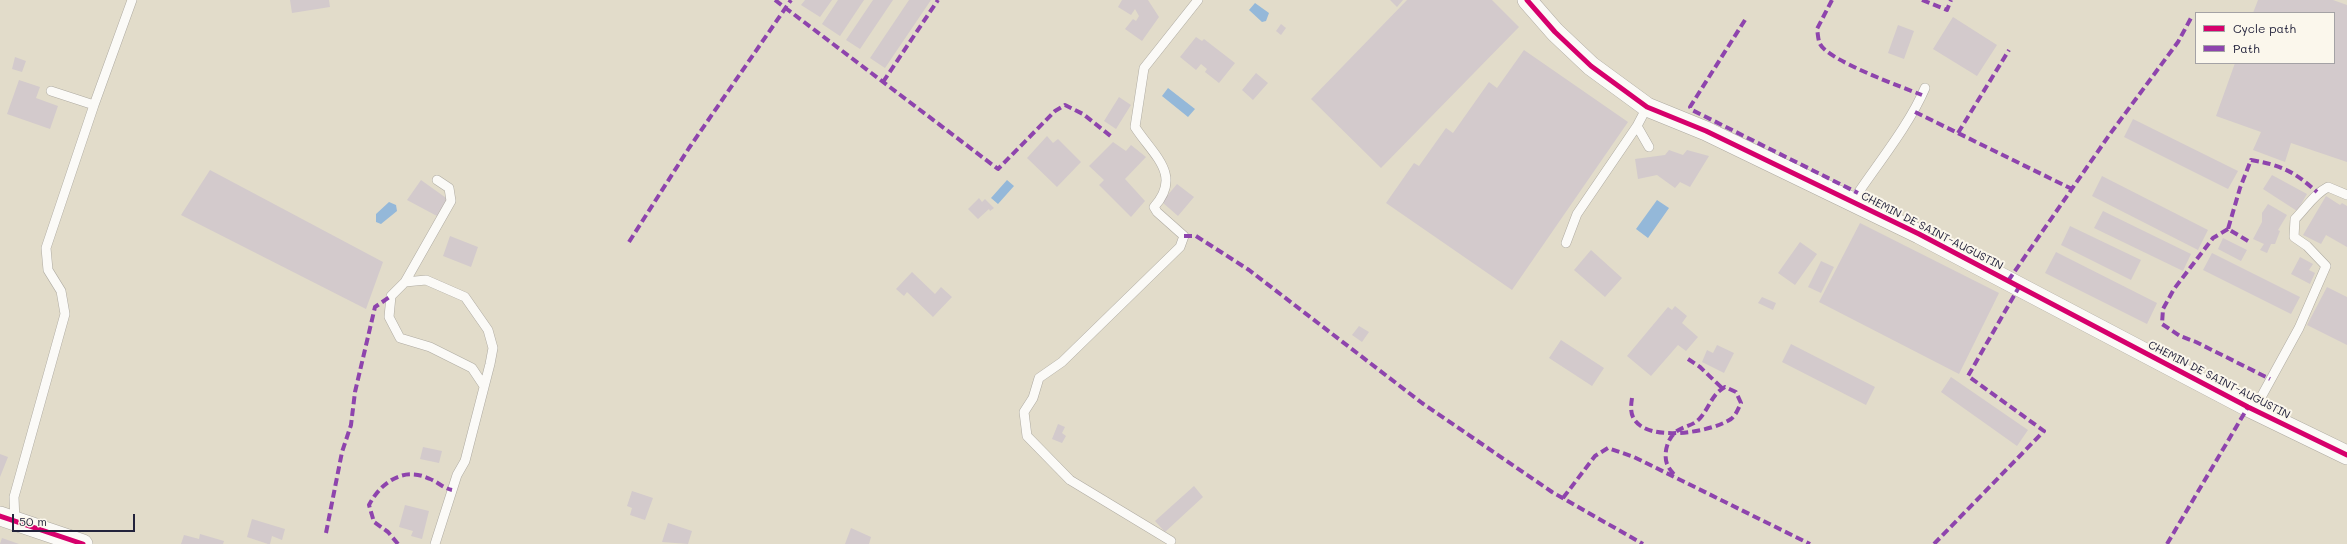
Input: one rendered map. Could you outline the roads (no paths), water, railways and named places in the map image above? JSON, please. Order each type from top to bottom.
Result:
[{"type":"street","name":"CHEMIN DE SAINT-AUGUSTIN","points":[[1527,0],[1560,36],[1591,66],[1648,107],[1706,131],[1919,234],[2254,410],[2347,454]]},
{"type":"street","points":[[8,519],[83,544]]},
{"type":"lane","points":[[8,519],[65,314],[61,291],[48,270],[46,248],[94,105],[132,0]]},
{"type":"lane","points":[[1171,541],[1070,480],[1026,436],[1024,412],[1033,398],[1038,378],[1062,362],[1180,247],[1184,236],[1157,212],[1154,207],[1167,187],[1167,173],[1135,127],[1144,68],[1198,0]]},
{"type":"lane","points":[[1852,202],[1902,128],[1915,112],[1925,88]]},
{"type":"lane","points":[[51,91],[94,105]]},
{"type":"lane","points":[[1566,243],[1577,214],[1637,126],[1648,107]]},
{"type":"lane","points":[[1637,126],[1650,147]]},
{"type":"lane","points":[[437,180],[449,188],[451,201],[405,282],[391,296],[389,317],[400,338],[430,347],[472,368],[484,386]]},
{"type":"lane","points":[[2254,410],[2299,328],[2326,266],[2307,246],[2294,237],[2295,219],[2309,205],[2317,192],[2328,187],[2347,195]]},
{"type":"lane","points":[[405,282],[426,280],[465,297],[488,330],[493,348],[465,461],[457,475],[435,544]]},
{"type":"water","points":[[1255,3],[1269,13],[1266,21],[1262,22],[1249,10]]},
{"type":"water","points":[[1168,88],[1195,109],[1188,117],[1162,96]]},
{"type":"water","points":[[1007,180],[1014,186],[998,204],[991,198]]},
{"type":"water","points":[[1657,200],[1669,208],[1648,238],[1636,229]]},
{"type":"water","points":[[389,202],[396,205],[397,211],[381,224],[376,222],[376,214]]}]
